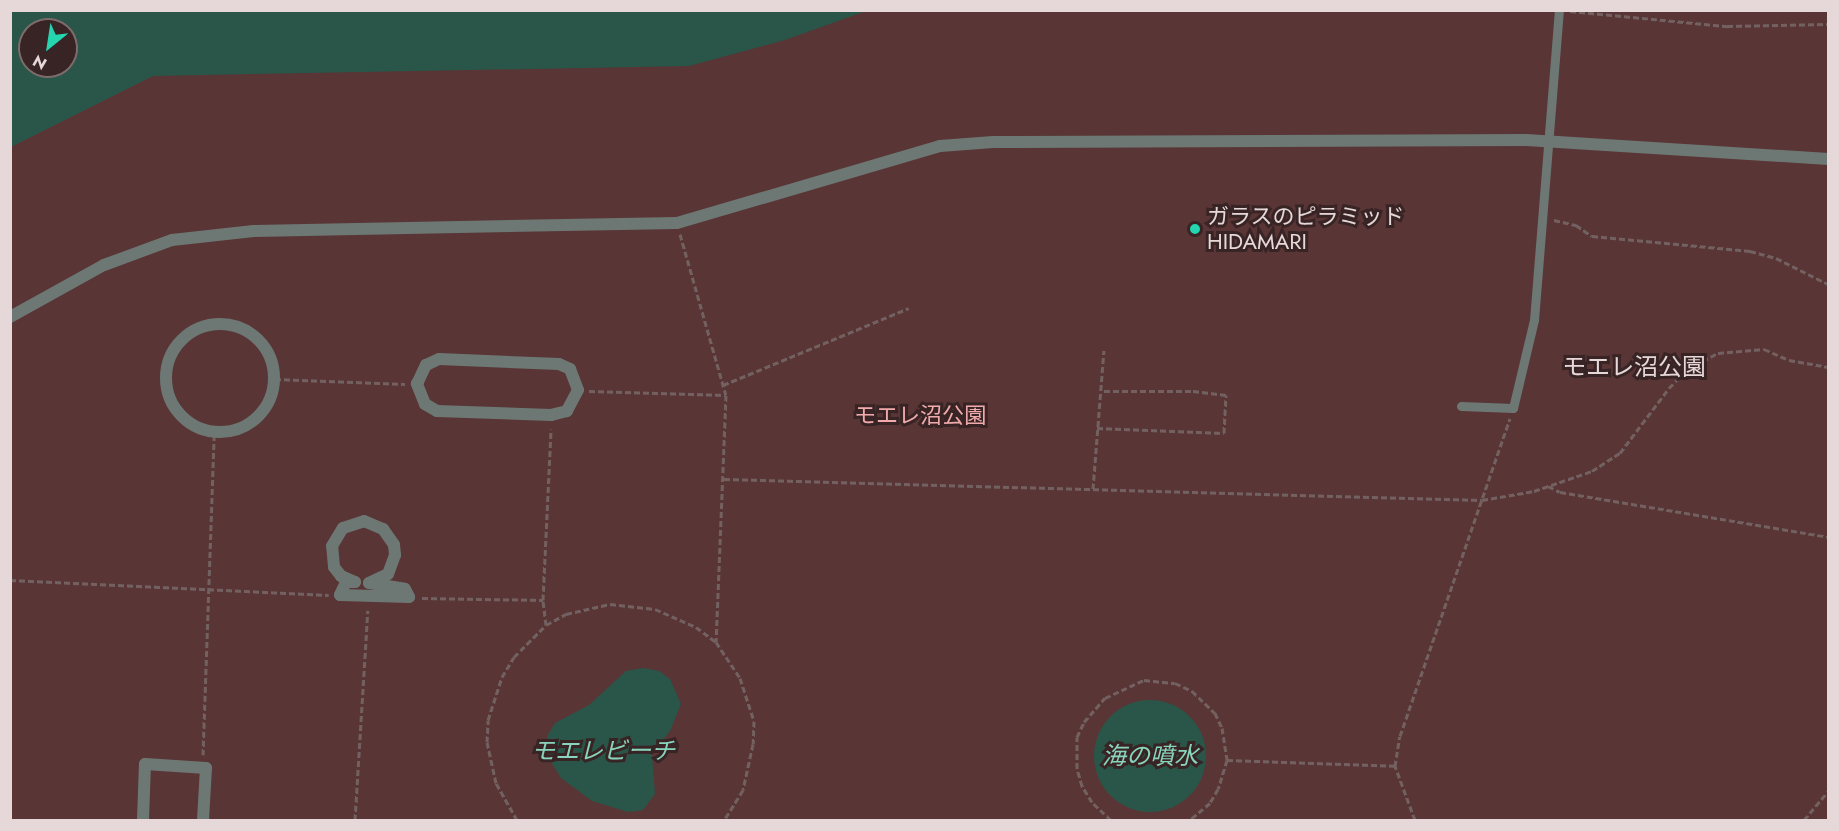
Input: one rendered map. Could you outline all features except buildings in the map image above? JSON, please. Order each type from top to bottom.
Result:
[{"type":"street","points":[[10,317],[104,265],[172,240],[254,231],[677,223],[940,146],[993,142],[1549,141],[1828,159]]},
{"type":"street","points":[[213,324],[243,329],[266,349],[275,379],[273,394],[256,420],[242,428],[214,433],[194,426],[171,402],[166,369],[182,339],[213,324]]},
{"type":"street","points":[[439,359],[559,363],[570,369],[578,390],[567,411],[551,415],[437,411],[425,404],[417,384],[426,365],[439,359]]},
{"type":"street","points":[[364,521],[384,529],[394,545],[395,555],[387,574],[369,583],[405,589],[409,597],[340,595],[346,582],[355,582],[341,576],[334,567],[332,546],[343,528],[364,521]]},
{"type":"street","points":[[143,820],[145,764],[203,768],[203,820]]},
{"type":"lane","points":[[1461,406],[1513,408],[1534,320],[1560,10]]},
{"type":"path","points":[[1560,10],[1727,26],[1828,24]]},
{"type":"path","points":[[1544,218],[1576,225],[1592,236],[1750,251],[1776,258],[1828,284]]},
{"type":"path","points":[[677,223],[726,395],[716,642]]},
{"type":"path","points":[[723,385],[909,308]]},
{"type":"path","points":[[723,479],[1482,500],[1548,486],[1592,471],[1620,453],[1669,387],[1687,370],[1718,352],[1764,349],[1789,360],[1828,367]]},
{"type":"path","points":[[1093,489],[1104,350]]},
{"type":"path","points":[[275,379],[417,384]]},
{"type":"path","points":[[578,390],[726,395]]},
{"type":"path","points":[[1097,428],[1224,433],[1226,395],[1191,391],[1101,391]]},
{"type":"path","points":[[1415,820],[1395,766],[1400,736],[1513,408]]},
{"type":"path","points":[[546,625],[543,600],[551,415]]},
{"type":"path","points":[[203,768],[214,433]]},
{"type":"path","points":[[1548,486],[1560,492],[1828,537]]},
{"type":"path","points":[[10,580],[208,587],[340,595]]},
{"type":"path","points":[[355,820],[369,597]]},
{"type":"path","points":[[409,597],[543,600]]},
{"type":"path","points":[[517,820],[504,801],[490,764],[488,720],[493,698],[514,657],[546,625],[587,608],[632,604],[676,616],[716,642],[740,678],[754,721],[750,766],[742,790],[724,820]]},
{"type":"path","points":[[1111,820],[1092,802],[1082,786],[1076,753],[1084,722],[1116,689],[1144,680],[1175,683],[1192,691],[1215,713],[1222,728],[1227,760],[1210,803],[1190,820]]},
{"type":"path","points":[[1227,760],[1395,766]]},
{"type":"path","points":[[1804,820],[1828,791]]},
{"type":"green space","name":"モエレ沼公園","points":[[10,11],[1828,11],[1828,820],[11,820]]},
{"type":"water","points":[[11,10],[866,10],[785,40],[689,66],[153,76],[11,147]]},
{"type":"water","name":"モエレビーチ","points":[[643,668],[659,671],[670,679],[681,704],[670,731],[652,754],[655,794],[643,810],[628,812],[592,801],[561,778],[551,762],[547,736],[555,723],[589,705],[626,671]]},
{"type":"water","name":"海の噴水","points":[[1150,700],[1171,705],[1189,717],[1201,735],[1206,756],[1201,777],[1189,795],[1171,807],[1150,812],[1129,807],[1111,795],[1099,777],[1094,756],[1099,735],[1111,717],[1129,705]]},
{"type":"place","name":"ガラスのピラミッド HIDAMARI","points":[[1195,229]]},
{"type":"district","name":"モエレ沼公園","points":[[1634,367]]}]
